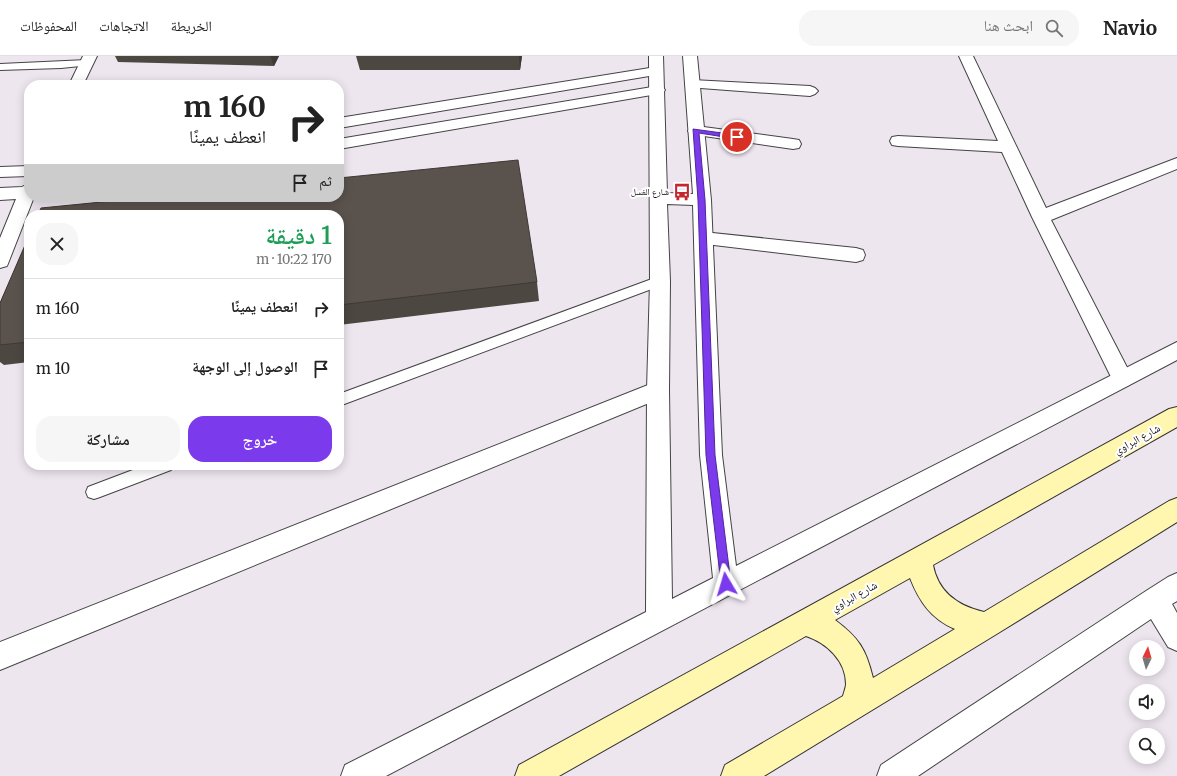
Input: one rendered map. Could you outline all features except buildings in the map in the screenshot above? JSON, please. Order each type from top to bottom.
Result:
[{"type":"main road","name":"شارع البراوي","points":[[530,776],[1177,416]]},
{"type":"main road","points":[[736,776],[1177,509]]},
{"type":"main road","points":[[919,560],[921,575],[927,590],[938,604],[953,615],[969,623],[986,626]]},
{"type":"main road","points":[[806,623],[825,629],[843,643],[855,662],[860,684],[855,704]]},
{"type":"street","points":[[690,56],[702,200],[711,455],[726,584]]},
{"type":"street","points":[[966,56],[1040,217],[1122,379]]},
{"type":"street","points":[[78,80],[89,59]]},
{"type":"street","points":[[344,122],[657,73]]},
{"type":"street","points":[[344,143],[657,73]]},
{"type":"street","points":[[657,73],[660,281],[658,390],[659,619]]},
{"type":"street","points":[[692,84],[810,91]]},
{"type":"street","points":[[696,131],[793,144]]},
{"type":"street","points":[[898,141],[1008,147]]},
{"type":"street","points":[[1040,217],[1177,162]]},
{"type":"street","points":[[0,172],[24,171]]},
{"type":"street","points":[[0,194],[24,192]]},
{"type":"street","points":[[659,198],[702,200]]},
{"type":"street","points":[[0,261],[24,202]]},
{"type":"street","points":[[703,238],[856,255]]},
{"type":"street","points":[[356,776],[1177,350]]},
{"type":"street","points":[[0,656],[658,390]]},
{"type":"street","points":[[892,776],[1166,593],[1177,638]]},
{"type":"lane","points":[[0,67],[61,65],[89,59]]},
{"type":"lane","points":[[344,398],[660,281]]},
{"type":"lane","points":[[94,492],[152,470]]},
{"type":"shaded area","points":[[0,56],[1177,56],[1177,776],[0,776]]},
{"type":"place","name":"شارع الغسل","points":[[682,192]]},
{"type":"route","points":[[726,584],[711,455],[702,200],[696,131],[737,137]]}]
